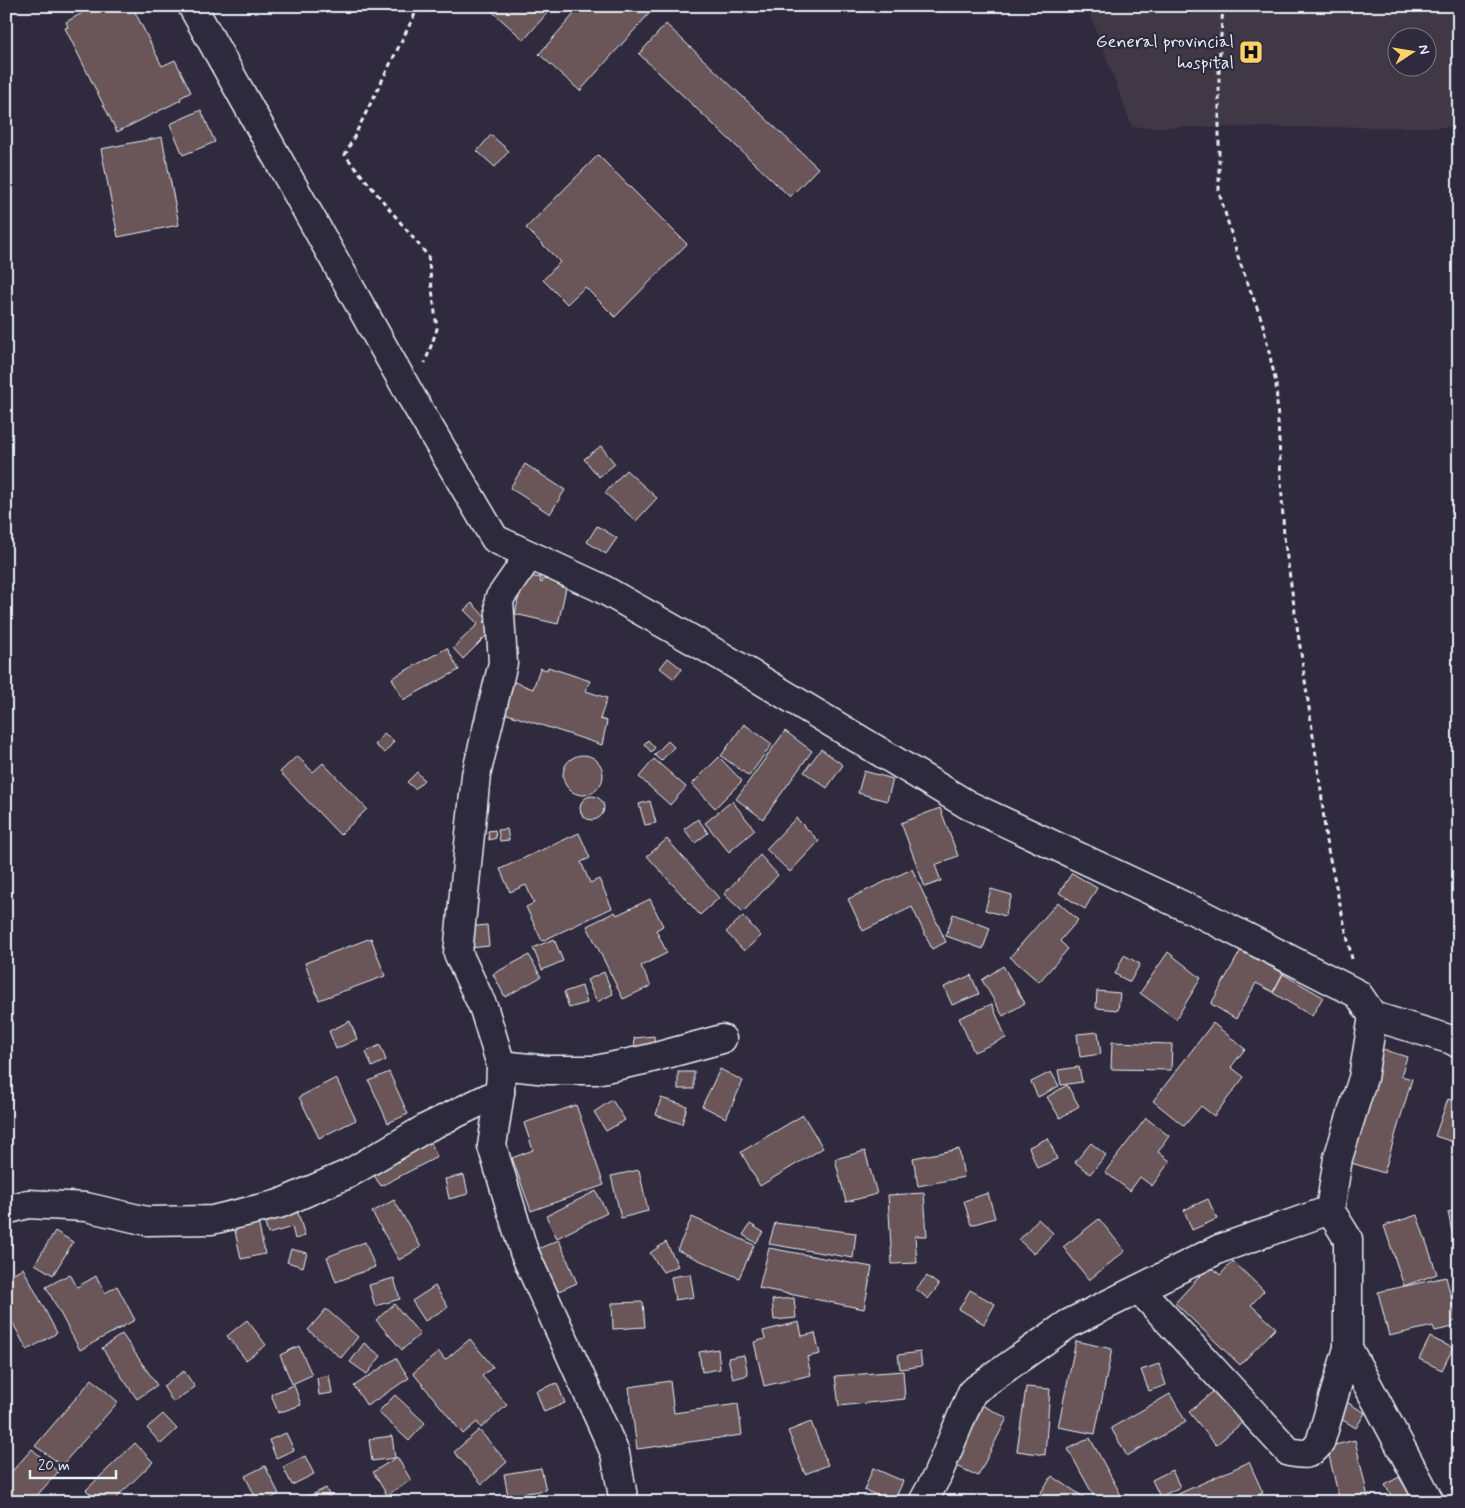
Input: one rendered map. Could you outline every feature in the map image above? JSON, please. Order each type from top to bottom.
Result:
[{"type":"street","points":[[192,6],[412,398],[495,539],[599,587],[704,646],[968,805],[1201,914],[1358,994],[1373,1016],[1452,1040],[1459,1044]]},
{"type":"street","points":[[529,556],[499,599],[503,663],[476,775],[458,953],[484,1009],[501,1064],[500,1092],[492,1146],[524,1252],[615,1453],[624,1502]]},
{"type":"street","points":[[1139,1289],[1290,1452],[1302,1455],[1313,1452],[1320,1443],[1348,1348],[1348,1239],[1330,1210],[1338,1158],[1363,1078],[1373,1016]]},
{"type":"street","points":[[501,1064],[547,1070],[596,1070],[648,1059],[722,1039]]},
{"type":"street","points":[[6,1210],[28,1204],[86,1207],[147,1221],[212,1220],[279,1204],[348,1174],[426,1128],[500,1092]]},
{"type":"street","points":[[923,1502],[937,1476],[972,1392],[1068,1324],[1219,1249],[1330,1210]]},
{"type":"street","points":[[1348,1348],[1430,1502]]},
{"type":"path","points":[[412,398],[437,329],[428,256],[345,155],[419,6]]},
{"type":"path","points":[[1223,6],[1219,65],[1219,192],[1239,260],[1262,321],[1276,383],[1284,537],[1321,790],[1326,841],[1358,994]]},
{"type":"shaded area","name":"General provincial hospital","points":[[1087,6],[1459,6],[1459,127],[1132,127]]},
{"type":"building","points":[[91,6],[132,6],[162,66],[175,60],[191,92],[180,98],[181,100],[117,132],[65,28],[68,27],[66,22]]},
{"type":"building","points":[[486,6],[553,6],[524,40]]},
{"type":"building","points":[[581,6],[655,7],[580,91],[539,54]]},
{"type":"building","points":[[666,24],[818,168],[790,197],[639,54]]},
{"type":"building","points":[[201,110],[215,142],[183,155],[170,124]]},
{"type":"building","points":[[491,135],[509,151],[495,167],[477,151]]},
{"type":"building","points":[[162,137],[179,225],[118,237],[101,149]]},
{"type":"building","points":[[598,155],[687,244],[615,317],[585,287],[567,304],[543,280],[560,262],[526,228]]},
{"type":"building","points":[[601,446],[615,464],[599,477],[584,459]]},
{"type":"building","points":[[525,464],[565,490],[550,514],[510,488]]},
{"type":"building","points":[[626,470],[657,498],[636,521],[605,493]]},
{"type":"building","points":[[597,526],[617,538],[606,554],[587,542]]},
{"type":"building","points":[[530,576],[541,578],[540,582],[542,583],[543,579],[562,583],[561,587],[566,588],[558,624],[515,614],[523,578],[530,579]]},
{"type":"building","points":[[472,603],[487,619],[484,622],[492,630],[463,659],[453,648],[478,624],[464,610]]},
{"type":"building","points":[[447,648],[459,670],[403,700],[392,678]]},
{"type":"building","points":[[668,658],[682,669],[674,679],[660,668]]},
{"type":"building","points":[[548,667],[590,681],[586,691],[607,698],[600,719],[607,721],[602,745],[498,711],[509,680],[533,689],[540,668],[547,670]]},
{"type":"building","points":[[744,724],[772,744],[749,776],[721,756]]},
{"type":"building","points":[[785,731],[812,751],[763,819],[736,799]]},
{"type":"building","points":[[384,733],[394,741],[385,753],[375,745]]},
{"type":"building","points":[[648,740],[655,748],[651,752],[644,744]]},
{"type":"building","points":[[668,741],[674,747],[661,761],[654,755]]},
{"type":"building","points":[[821,749],[843,765],[827,788],[804,772]]},
{"type":"building","points":[[579,755],[587,755],[594,758],[600,764],[603,775],[600,786],[594,792],[587,795],[579,795],[572,792],[566,786],[563,779],[563,771],[566,764],[572,758]]},
{"type":"building","points":[[297,756],[313,772],[323,763],[367,809],[340,835],[280,772]]},
{"type":"building","points":[[719,757],[742,781],[715,808],[692,784]]},
{"type":"building","points":[[654,759],[686,787],[670,805],[639,777]]},
{"type":"building","points":[[864,771],[893,779],[887,801],[858,793]]},
{"type":"building","points":[[417,772],[424,780],[415,789],[407,782]]},
{"type":"building","points":[[592,796],[600,800],[604,808],[600,816],[592,820],[584,816],[580,808],[584,800]]},
{"type":"building","points":[[650,801],[656,823],[645,825],[639,804]]},
{"type":"building","points":[[732,801],[755,830],[729,852],[705,823]]},
{"type":"building","points":[[940,808],[958,856],[935,865],[941,881],[925,887],[901,823]]},
{"type":"building","points":[[796,818],[819,841],[790,872],[766,849]]},
{"type":"building","points":[[698,819],[708,833],[695,843],[684,829]]},
{"type":"building","points":[[507,829],[509,840],[500,841],[498,830]]},
{"type":"building","points":[[495,830],[496,838],[489,840],[488,831]]},
{"type":"building","points":[[579,833],[590,858],[581,862],[590,883],[599,879],[612,908],[542,941],[526,907],[534,903],[526,885],[510,892],[500,869]]},
{"type":"building","points":[[667,839],[719,898],[700,915],[647,856]]},
{"type":"building","points":[[760,855],[778,875],[743,912],[724,894]]},
{"type":"building","points":[[912,869],[946,942],[932,949],[912,907],[863,931],[848,899]]},
{"type":"building","points":[[1072,873],[1097,888],[1085,909],[1059,893]]},
{"type":"building","points":[[991,889],[1012,895],[1005,916],[985,910]]},
{"type":"building","points":[[650,899],[663,926],[656,930],[667,953],[641,966],[651,986],[623,999],[587,926],[615,912],[617,915]]},
{"type":"building","points":[[1058,902],[1078,920],[1060,941],[1068,949],[1039,982],[1010,957]]},
{"type":"building","points":[[953,914],[990,928],[983,949],[946,936]]},
{"type":"building","points":[[743,916],[761,936],[744,951],[726,932]]},
{"type":"building","points":[[487,925],[489,946],[470,948],[468,927]]},
{"type":"building","points":[[371,938],[385,976],[319,1000],[305,963]]},
{"type":"building","points":[[554,939],[563,961],[542,970],[533,948]]},
{"type":"building","points":[[1241,950],[1283,973],[1273,992],[1256,983],[1236,1019],[1211,1004]]},
{"type":"building","points":[[1168,952],[1201,978],[1176,1019],[1140,993]]},
{"type":"building","points":[[529,955],[541,977],[505,997],[493,974]]},
{"type":"building","points":[[1124,955],[1140,964],[1130,982],[1115,974]]},
{"type":"building","points":[[1003,966],[1025,1003],[1003,1016],[982,980]]},
{"type":"building","points":[[604,972],[613,994],[597,1002],[587,980]]},
{"type":"building","points":[[1283,974],[1323,997],[1312,1016],[1273,993]]},
{"type":"building","points":[[971,975],[979,994],[952,1005],[944,987]]},
{"type":"building","points":[[582,986],[587,1003],[569,1008],[564,992]]},
{"type":"building","points":[[1097,991],[1120,993],[1118,1010],[1096,1008]]},
{"type":"building","points":[[992,1004],[1006,1038],[974,1052],[959,1018]]},
{"type":"building","points":[[350,1021],[357,1039],[336,1049],[329,1031]]},
{"type":"building","points":[[1213,1023],[1245,1049],[1231,1067],[1244,1077],[1214,1116],[1201,1106],[1184,1126],[1153,1101]]},
{"type":"building","points":[[1098,1032],[1101,1054],[1080,1057],[1077,1034]]},
{"type":"building","points":[[654,1036],[655,1053],[636,1054],[634,1038]]},
{"type":"building","points":[[1112,1042],[1172,1044],[1171,1070],[1111,1069]]},
{"type":"building","points":[[380,1045],[386,1060],[372,1067],[366,1052]]},
{"type":"building","points":[[1378,1048],[1407,1057],[1401,1076],[1412,1079],[1384,1173],[1345,1161]]},
{"type":"building","points":[[1079,1067],[1082,1082],[1061,1085],[1058,1070]]},
{"type":"building","points":[[720,1069],[743,1081],[726,1118],[702,1106]]},
{"type":"building","points":[[389,1072],[408,1114],[388,1123],[369,1081]]},
{"type":"building","points":[[678,1072],[694,1072],[694,1089],[678,1089]]},
{"type":"building","points":[[1051,1072],[1059,1086],[1038,1097],[1031,1082]]},
{"type":"building","points":[[336,1078],[356,1120],[319,1138],[299,1097]]},
{"type":"building","points":[[1067,1085],[1079,1106],[1060,1118],[1047,1097]]},
{"type":"building","points":[[661,1098],[687,1106],[682,1124],[656,1115]]},
{"type":"building","points":[[1448,1099],[1459,1103],[1459,1144],[1435,1136]]},
{"type":"building","points":[[612,1100],[625,1120],[606,1131],[594,1112]]},
{"type":"building","points":[[576,1105],[604,1185],[531,1211],[512,1158],[533,1150],[524,1123]]},
{"type":"building","points":[[803,1115],[823,1148],[760,1186],[741,1152]]},
{"type":"building","points":[[1146,1118],[1169,1136],[1158,1152],[1170,1161],[1152,1186],[1140,1177],[1130,1191],[1105,1172]]},
{"type":"building","points":[[429,1137],[437,1157],[381,1186],[369,1168]]},
{"type":"building","points":[[1048,1138],[1057,1159],[1037,1168],[1029,1147]]},
{"type":"building","points":[[1091,1143],[1106,1155],[1090,1174],[1075,1162]]},
{"type":"building","points":[[959,1149],[964,1177],[918,1186],[913,1158]]},
{"type":"building","points":[[865,1151],[877,1194],[846,1202],[835,1159]]},
{"type":"building","points":[[639,1170],[648,1211],[621,1218],[611,1176]]},
{"type":"building","points":[[464,1175],[468,1194],[449,1199],[445,1179]]},
{"type":"building","points":[[596,1191],[607,1213],[557,1238],[546,1216]]},
{"type":"building","points":[[924,1193],[927,1236],[915,1236],[917,1263],[892,1264],[888,1195]]},
{"type":"building","points":[[988,1193],[995,1218],[971,1225],[964,1201]]},
{"type":"building","points":[[1208,1199],[1217,1219],[1192,1230],[1184,1210]]},
{"type":"building","points":[[394,1200],[421,1247],[399,1260],[372,1212]]},
{"type":"building","points":[[295,1203],[305,1236],[295,1239],[292,1227],[268,1234],[262,1214]]},
{"type":"building","points":[[1459,1210],[1459,1246],[1455,1247],[1448,1212]]},
{"type":"building","points":[[1417,1215],[1437,1274],[1404,1286],[1384,1226]]},
{"type":"building","points":[[257,1217],[265,1254],[241,1259],[233,1222]]},
{"type":"building","points":[[692,1217],[754,1245],[739,1278],[677,1250]]},
{"type":"building","points":[[1038,1219],[1053,1233],[1034,1254],[1019,1240]]},
{"type":"building","points":[[1099,1219],[1125,1251],[1089,1280],[1063,1247]]},
{"type":"building","points":[[775,1223],[856,1233],[853,1258],[769,1244]]},
{"type":"building","points":[[750,1224],[763,1232],[756,1243],[743,1235]]},
{"type":"building","points":[[55,1231],[73,1242],[53,1275],[35,1264]]},
{"type":"building","points":[[559,1240],[577,1283],[552,1294],[533,1251]]},
{"type":"building","points":[[365,1242],[375,1267],[336,1282],[327,1257]]},
{"type":"building","points":[[666,1242],[678,1266],[663,1272],[650,1253]]},
{"type":"building","points":[[769,1248],[872,1267],[864,1309],[759,1288]]},
{"type":"building","points":[[291,1249],[307,1253],[303,1267],[287,1262]]},
{"type":"building","points":[[1233,1261],[1264,1291],[1251,1305],[1276,1328],[1240,1365],[1175,1303],[1210,1265],[1220,1275]]},
{"type":"building","points":[[23,1268],[57,1333],[27,1350],[6,1310],[6,1277]]},
{"type":"building","points":[[70,1274],[77,1287],[96,1276],[105,1293],[117,1286],[135,1320],[80,1350],[46,1287]]},
{"type":"building","points":[[690,1274],[694,1297],[675,1300],[671,1277]]},
{"type":"building","points":[[927,1276],[939,1285],[928,1299],[916,1289]]},
{"type":"building","points":[[1446,1277],[1457,1321],[1452,1322],[1453,1327],[1435,1331],[1433,1326],[1389,1336],[1378,1292]]},
{"type":"building","points":[[394,1278],[400,1299],[375,1306],[369,1285]]},
{"type":"building","points":[[435,1286],[448,1307],[425,1321],[412,1301]]},
{"type":"building","points":[[970,1290],[995,1304],[984,1324],[959,1309]]},
{"type":"building","points":[[794,1298],[796,1318],[774,1320],[772,1300]]},
{"type":"building","points":[[643,1302],[645,1327],[613,1329],[612,1303]]},
{"type":"building","points":[[394,1304],[420,1334],[402,1350],[376,1320]]},
{"type":"building","points":[[326,1309],[358,1337],[341,1358],[308,1330]]},
{"type":"building","points":[[247,1320],[266,1345],[246,1360],[227,1336]]},
{"type":"building","points":[[799,1322],[802,1336],[815,1333],[820,1354],[807,1357],[811,1375],[764,1386],[754,1342],[765,1339],[763,1331]]},
{"type":"building","points":[[122,1334],[157,1385],[137,1399],[102,1348]]},
{"type":"building","points":[[1430,1337],[1453,1348],[1442,1370],[1419,1359]]},
{"type":"building","points":[[470,1339],[493,1367],[482,1376],[507,1405],[481,1428],[477,1422],[463,1434],[413,1373],[439,1352],[445,1360]]},
{"type":"building","points":[[1076,1341],[1112,1349],[1095,1434],[1058,1427]]},
{"type":"building","points":[[364,1343],[381,1356],[367,1374],[350,1362]]},
{"type":"building","points":[[299,1346],[312,1375],[292,1384],[280,1355]]},
{"type":"building","points":[[718,1349],[720,1369],[702,1372],[699,1352]]},
{"type":"building","points":[[920,1352],[922,1366],[900,1369],[898,1355]]},
{"type":"building","points":[[744,1355],[748,1375],[733,1379],[728,1358]]},
{"type":"building","points":[[396,1358],[409,1378],[367,1406],[354,1386]]},
{"type":"building","points":[[1159,1364],[1166,1385],[1149,1391],[1141,1370]]},
{"type":"building","points":[[184,1371],[195,1387],[173,1402],[163,1386]]},
{"type":"building","points":[[903,1371],[905,1399],[839,1406],[835,1376]]},
{"type":"building","points":[[329,1375],[332,1393],[319,1395],[317,1378]]},
{"type":"building","points":[[92,1379],[118,1402],[62,1465],[35,1446]]},
{"type":"building","points":[[670,1381],[674,1413],[738,1404],[742,1435],[637,1449],[629,1387]]},
{"type":"building","points":[[557,1383],[565,1403],[544,1412],[536,1391]]},
{"type":"building","points":[[294,1385],[301,1405],[278,1413],[271,1394]]},
{"type":"building","points":[[1026,1387],[1050,1389],[1045,1455],[1017,1451]]},
{"type":"building","points":[[1216,1389],[1243,1422],[1216,1445],[1189,1412]]},
{"type":"building","points":[[1170,1394],[1186,1422],[1127,1456],[1111,1428]]},
{"type":"building","points":[[395,1395],[425,1423],[409,1441],[378,1412]]},
{"type":"building","points":[[1345,1401],[1365,1413],[1356,1428],[1336,1416]]},
{"type":"building","points":[[976,1402],[1007,1418],[978,1476],[946,1461]]},
{"type":"building","points":[[1455,1410],[1459,1410],[1459,1438],[1452,1438]]},
{"type":"building","points":[[163,1414],[177,1429],[161,1444],[147,1428]]},
{"type":"building","points":[[811,1422],[828,1465],[805,1474],[788,1431]]},
{"type":"building","points":[[479,1430],[507,1462],[482,1484],[454,1452]]},
{"type":"building","points":[[286,1433],[294,1450],[276,1458],[269,1440]]},
{"type":"building","points":[[392,1436],[395,1458],[372,1461],[369,1439]]},
{"type":"building","points":[[1090,1438],[1121,1495],[1108,1502],[1097,1502],[1068,1449]]},
{"type":"building","points":[[1355,1440],[1369,1502],[1340,1502],[1327,1447]]},
{"type":"building","points":[[135,1443],[153,1462],[112,1502],[98,1502],[86,1490]]},
{"type":"building","points":[[32,1449],[58,1472],[31,1502],[6,1502],[6,1478]]},
{"type":"building","points":[[305,1456],[314,1474],[292,1485],[283,1467]]},
{"type":"building","points":[[397,1457],[411,1480],[387,1495],[373,1472]]},
{"type":"building","points":[[1249,1462],[1263,1493],[1243,1502],[1166,1502],[1165,1500]]},
{"type":"building","points":[[265,1466],[279,1494],[265,1502],[258,1502],[245,1476]]},
{"type":"building","points":[[541,1468],[546,1490],[508,1496],[504,1474]]},
{"type":"building","points":[[873,1468],[903,1481],[894,1502],[864,1490]]},
{"type":"building","points":[[1172,1470],[1180,1487],[1160,1497],[1152,1480]]},
{"type":"building","points":[[1052,1476],[1091,1502],[1043,1502],[1037,1498]]},
{"type":"building","points":[[1399,1477],[1410,1495],[1400,1502],[1395,1502],[1385,1485]]},
{"type":"building","points":[[1459,1483],[1459,1500],[1451,1488]]},
{"type":"building","points":[[326,1488],[332,1502],[297,1502]]},
{"type":"place","name":"General provincial hospital","points":[[1251,52]]}]
